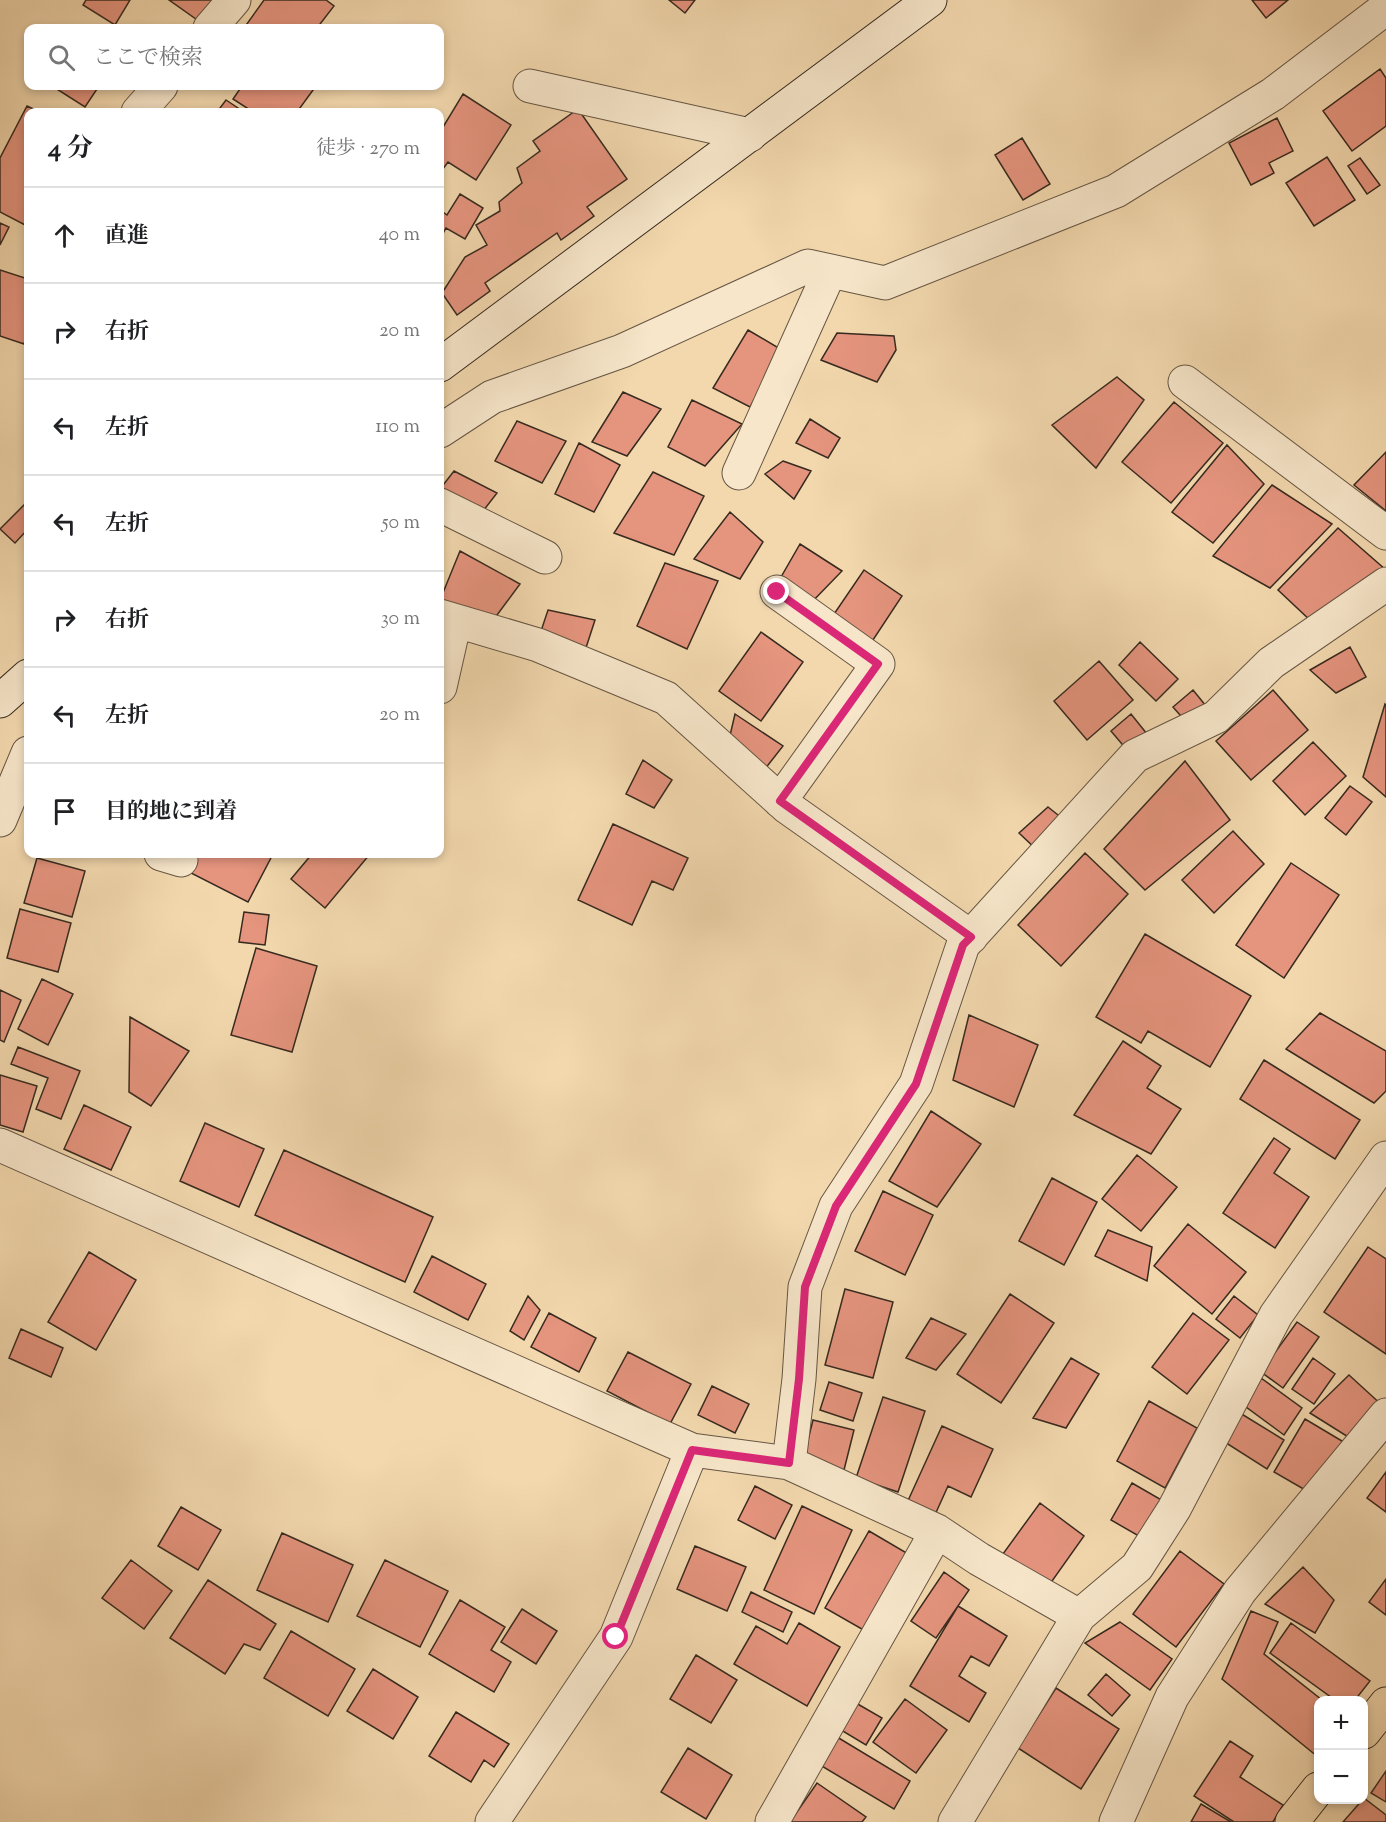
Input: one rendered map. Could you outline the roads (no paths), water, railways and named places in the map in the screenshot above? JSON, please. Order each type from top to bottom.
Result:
[{"type":"highway","points":[[1368,1727],[1386,1704]]},
{"type":"highway","points":[[1293,1822],[1314,1794]]},
{"type":"street","points":[[213,24],[234,0]]},
{"type":"street","points":[[444,362],[930,0]]},
{"type":"street","points":[[444,428],[492,397],[622,351],[808,266],[885,283],[1116,192],[1273,94],[1386,8]]},
{"type":"street","points":[[530,86],[750,135]]},
{"type":"street","points":[[142,108],[157,90]]},
{"type":"street","points":[[739,473],[830,271]]},
{"type":"street","points":[[1185,382],[1386,534]]},
{"type":"street","points":[[444,507],[545,557]]},
{"type":"street","points":[[789,1463],[799,1379],[805,1287],[836,1206],[916,1084],[963,945],[1135,756],[1215,717],[1271,663],[1386,584]]},
{"type":"street","points":[[777,592],[878,664],[780,801]]},
{"type":"street","points":[[444,648],[447,618],[538,645],[666,698],[780,801],[971,937]]},
{"type":"street","points":[[0,701],[24,680]]},
{"type":"street","points":[[12,811],[24,768]]},
{"type":"street","points":[[0,1145],[692,1450],[789,1463],[938,1531],[979,1559],[1078,1616]]},
{"type":"street","points":[[954,1822],[1078,1616],[1137,1566],[1174,1509],[1276,1315],[1386,1158]]},
{"type":"street","points":[[1116,1822],[1172,1697],[1240,1591],[1386,1415]]},
{"type":"street","points":[[492,1822],[616,1637],[692,1450]]},
{"type":"street","points":[[772,1822],[938,1531]]}]
